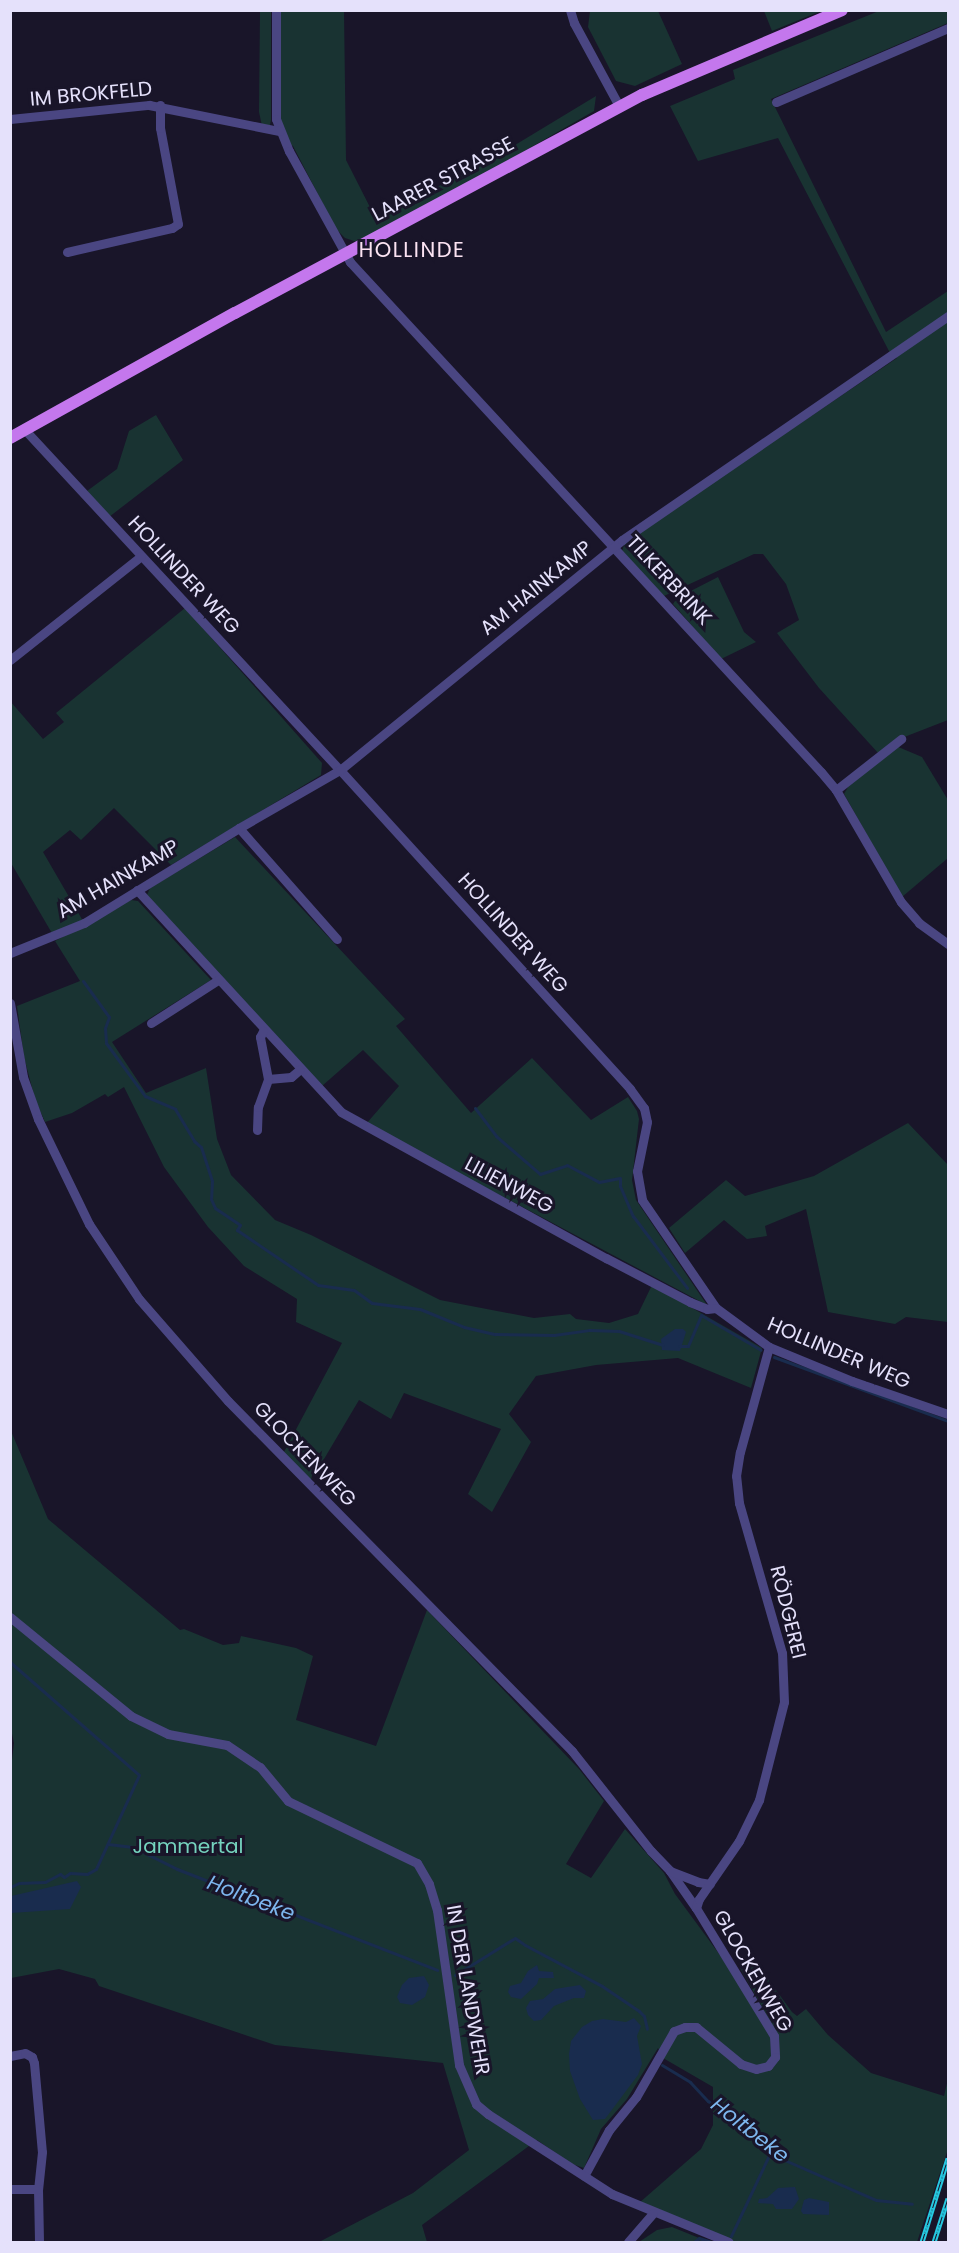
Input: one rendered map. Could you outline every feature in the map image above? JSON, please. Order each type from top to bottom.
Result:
[{"type":"main road","name":"LAARER STRASSE","points":[[10,438],[344,253],[619,106],[657,87],[756,49],[842,10]]},
{"type":"street","name":"TILKERBRINK","points":[[276,10],[274,100],[279,131],[344,253],[836,790],[901,902],[919,923],[948,944]]},
{"type":"street","points":[[570,10],[574,23],[619,106]]},
{"type":"street","points":[[776,102],[948,28]]},
{"type":"street","name":"IM BROKFELD","points":[[10,119],[160,105],[279,131]]},
{"type":"street","points":[[67,252],[172,228],[178,224],[160,128],[160,105]]},
{"type":"street","name":"AM HAINKAMP","points":[[10,953],[84,923],[239,828],[340,770],[615,547],[948,316]]},
{"type":"street","name":"HOLLINDER WEG","points":[[25,430],[340,770],[640,1102],[647,1122],[637,1171],[642,1200],[716,1308],[769,1347],[852,1381],[948,1414]]},
{"type":"street","points":[[10,660],[141,556]]},
{"type":"street","points":[[836,790],[901,739]]},
{"type":"street","points":[[239,828],[337,939]]},
{"type":"street","name":"LILIENWEG","points":[[137,890],[329,1103],[364,1128],[690,1302],[707,1309],[716,1308]]},
{"type":"street","points":[[151,1023],[218,980]]},
{"type":"street","name":"GLOCKENWEG","points":[[10,1003],[23,1077],[38,1119],[84,1215],[138,1299],[228,1401],[572,1751],[651,1851],[670,1871],[696,1908],[774,2036],[775,2057],[768,2066],[750,2068],[703,2031],[690,2026],[674,2031],[669,2036],[636,2097],[609,2130],[584,2176]]},
{"type":"street","points":[[257,1130],[258,1107],[268,1079],[260,1037],[263,1031]]},
{"type":"street","points":[[268,1079],[291,1077],[299,1070]]},
{"type":"street","name":"RÖDGEREI","points":[[696,1908],[739,1841],[759,1800],[778,1736],[784,1702],[782,1653],[739,1503],[736,1476],[745,1430],[769,1347]]},
{"type":"street","name":"IN DER LANDWEHR","points":[[10,1617],[131,1716],[168,1734],[227,1745],[260,1767],[288,1801],[417,1863],[429,1884],[437,1910],[459,2065],[469,2092],[488,2114],[612,2194],[653,2213],[729,2242]]},
{"type":"street","name":"GLOCKENWEG","points":[[670,1871],[698,1882],[710,1884]]},
{"type":"street","points":[[10,2056],[25,2054],[32,2057],[42,2152],[38,2189],[39,2242]]},
{"type":"street","points":[[10,2189],[38,2189]]},
{"type":"street","points":[[628,2242],[653,2213]]},
{"type":"green space","points":[[260,11],[271,11],[271,120],[270,125],[262,126],[259,112]]},
{"type":"green space","points":[[280,11],[344,11],[346,160],[376,219],[502,153],[596,96],[594,111],[467,184],[357,242],[345,238],[336,229],[293,146],[289,144],[279,119]]},
{"type":"green space","points":[[590,11],[658,11],[682,64],[635,86],[616,81],[588,27]]},
{"type":"green space","points":[[764,11],[821,11],[772,31]]},
{"type":"green space","points":[[879,11],[948,11],[948,23],[771,99],[886,332],[948,291],[948,720],[894,741],[879,754],[819,688],[777,633],[799,620],[786,584],[763,554],[754,554],[664,596],[622,551],[625,542],[897,358],[894,351],[890,353],[778,138],[698,161],[670,106],[735,79],[733,70]]},
{"type":"green space","points":[[156,415],[183,460],[109,517],[87,491],[117,469],[129,431]]},
{"type":"green space","points":[[718,577],[744,632],[756,642],[721,659],[673,604],[677,598]]},
{"type":"green space","points":[[185,608],[322,763],[321,775],[171,865],[114,808],[81,840],[70,830],[43,852],[83,921],[53,935],[11,863],[10,701],[43,739],[64,722],[56,713]]},
{"type":"green space","points":[[896,746],[922,757],[948,800],[948,858],[902,897],[844,794],[848,787]]},
{"type":"green space","points":[[235,837],[405,1019],[396,1026],[471,1113],[532,1058],[591,1120],[628,1097],[639,1119],[632,1180],[636,1200],[707,1305],[366,1124],[399,1086],[363,1050],[322,1086],[147,895],[150,888]]},
{"type":"green space","points":[[131,900],[138,901],[211,980],[112,1042],[146,1093],[206,1068],[217,1139],[231,1175],[275,1220],[311,1235],[440,1300],[534,1318],[570,1314],[576,1319],[609,1323],[638,1314],[652,1285],[762,1348],[751,1388],[678,1358],[596,1365],[536,1376],[509,1414],[531,1442],[492,1512],[468,1494],[501,1429],[404,1393],[391,1419],[359,1400],[311,1481],[284,1452],[342,1343],[296,1322],[297,1299],[244,1266],[208,1227],[164,1167],[124,1087],[108,1097],[105,1094],[72,1113],[45,1122],[35,1099],[24,1057],[17,1006],[80,981],[55,941]]},
{"type":"green space","points":[[908,1123],[948,1165],[948,1322],[906,1317],[895,1324],[828,1312],[806,1209],[765,1226],[767,1236],[747,1239],[724,1220],[685,1253],[669,1228],[726,1180],[745,1196],[814,1176]]},
{"type":"green space","name":"Jammertal","points":[[11,1431],[48,1519],[180,1630],[184,1629],[223,1645],[239,1643],[241,1636],[296,1648],[313,1656],[296,1720],[376,1746],[427,1610],[579,1769],[604,1801],[566,1864],[591,1878],[625,1829],[664,1873],[675,1894],[775,2030],[740,1968],[752,1957],[792,2012],[797,2016],[806,2009],[828,2035],[871,2073],[944,2096],[948,2079],[948,2149],[917,2242],[734,2242],[639,2203],[701,2149],[713,2125],[713,2087],[663,2058],[658,2048],[627,2099],[601,2129],[584,2168],[572,2164],[537,2140],[422,2225],[427,2242],[319,2242],[413,2193],[469,2150],[443,2063],[275,2045],[99,1986],[95,1979],[59,1969],[11,1978],[10,1776],[14,1743],[11,1729]]},
{"type":"green space","points":[[672,2227],[709,2242],[639,2242],[657,2230]]},
{"type":"water","points":[[675,1329],[683,1329],[686,1332],[680,1351],[662,1350],[661,1339]]},
{"type":"water","points":[[77,1881],[81,1887],[70,1909],[11,1913],[11,1896]]},
{"type":"water","points":[[537,1965],[539,1971],[553,1972],[554,1978],[539,1978],[537,1984],[521,1999],[511,1997],[508,1992],[510,1986],[521,1983],[528,1971]]},
{"type":"water","points":[[424,1976],[429,1985],[425,1997],[412,2005],[400,2003],[397,1997],[402,1985],[409,1978]]},
{"type":"water","points":[[580,1985],[586,1991],[584,1998],[574,1998],[554,2006],[541,2020],[534,2021],[528,2015],[526,2008],[530,2001],[543,1999],[555,1989]]},
{"type":"water","points":[[634,2018],[641,2026],[637,2036],[642,2064],[638,2075],[605,2119],[593,2120],[580,2099],[570,2071],[571,2041],[582,2027],[592,2021],[603,2019],[626,2022]]},
{"type":"water","points":[[795,2187],[799,2199],[792,2209],[776,2209],[773,2204],[758,2203],[759,2199],[767,2198],[778,2188]]},
{"type":"water","points":[[809,2198],[829,2202],[829,2215],[803,2214],[801,2211],[804,2200]]},
{"type":"waterway","points":[[83,981],[109,1017],[105,1028],[106,1043],[145,1096],[175,1109],[194,1141],[201,1147],[212,1181],[211,1199],[215,1208],[240,1225],[237,1230],[318,1285],[354,1290],[372,1303],[420,1309],[464,1327],[495,1334],[554,1335],[589,1330],[619,1331],[663,1345]]},
{"type":"waterway","points":[[475,1108],[496,1136],[540,1174],[567,1165],[599,1182],[620,1178],[620,1186],[633,1216],[687,1288]]},
{"type":"waterway","points":[[679,1346],[688,1346],[701,1315],[761,1350]]},
{"type":"waterway","points":[[774,1357],[948,1421]]},
{"type":"waterway","points":[[10,1662],[139,1775],[96,1869],[87,1874],[70,1873],[64,1877],[60,1874],[45,1882],[19,1883],[10,1887]]},
{"type":"waterway","name":"Holtbeke","points":[[108,1844],[133,1847],[177,1869],[437,1970]]},
{"type":"waterway","name":"Holtbeke","points":[[455,1975],[515,1938],[602,1986],[639,2011],[644,2016],[647,2029]]},
{"type":"waterway","name":"Holtbeke","points":[[662,2065],[690,2082],[708,2101],[780,2158],[876,2200],[912,2204]]},
{"type":"waterway","points":[[731,2236],[771,2151]]},
{"type":"waterway","points":[[694,2242],[699,2238],[711,2242]]},
{"type":"railway","points":[[922,2242],[948,2158]]},
{"type":"railway","points":[[934,2242],[948,2198]]},
{"type":"district","name":"HOLLINDE","points":[[412,250]]}]
